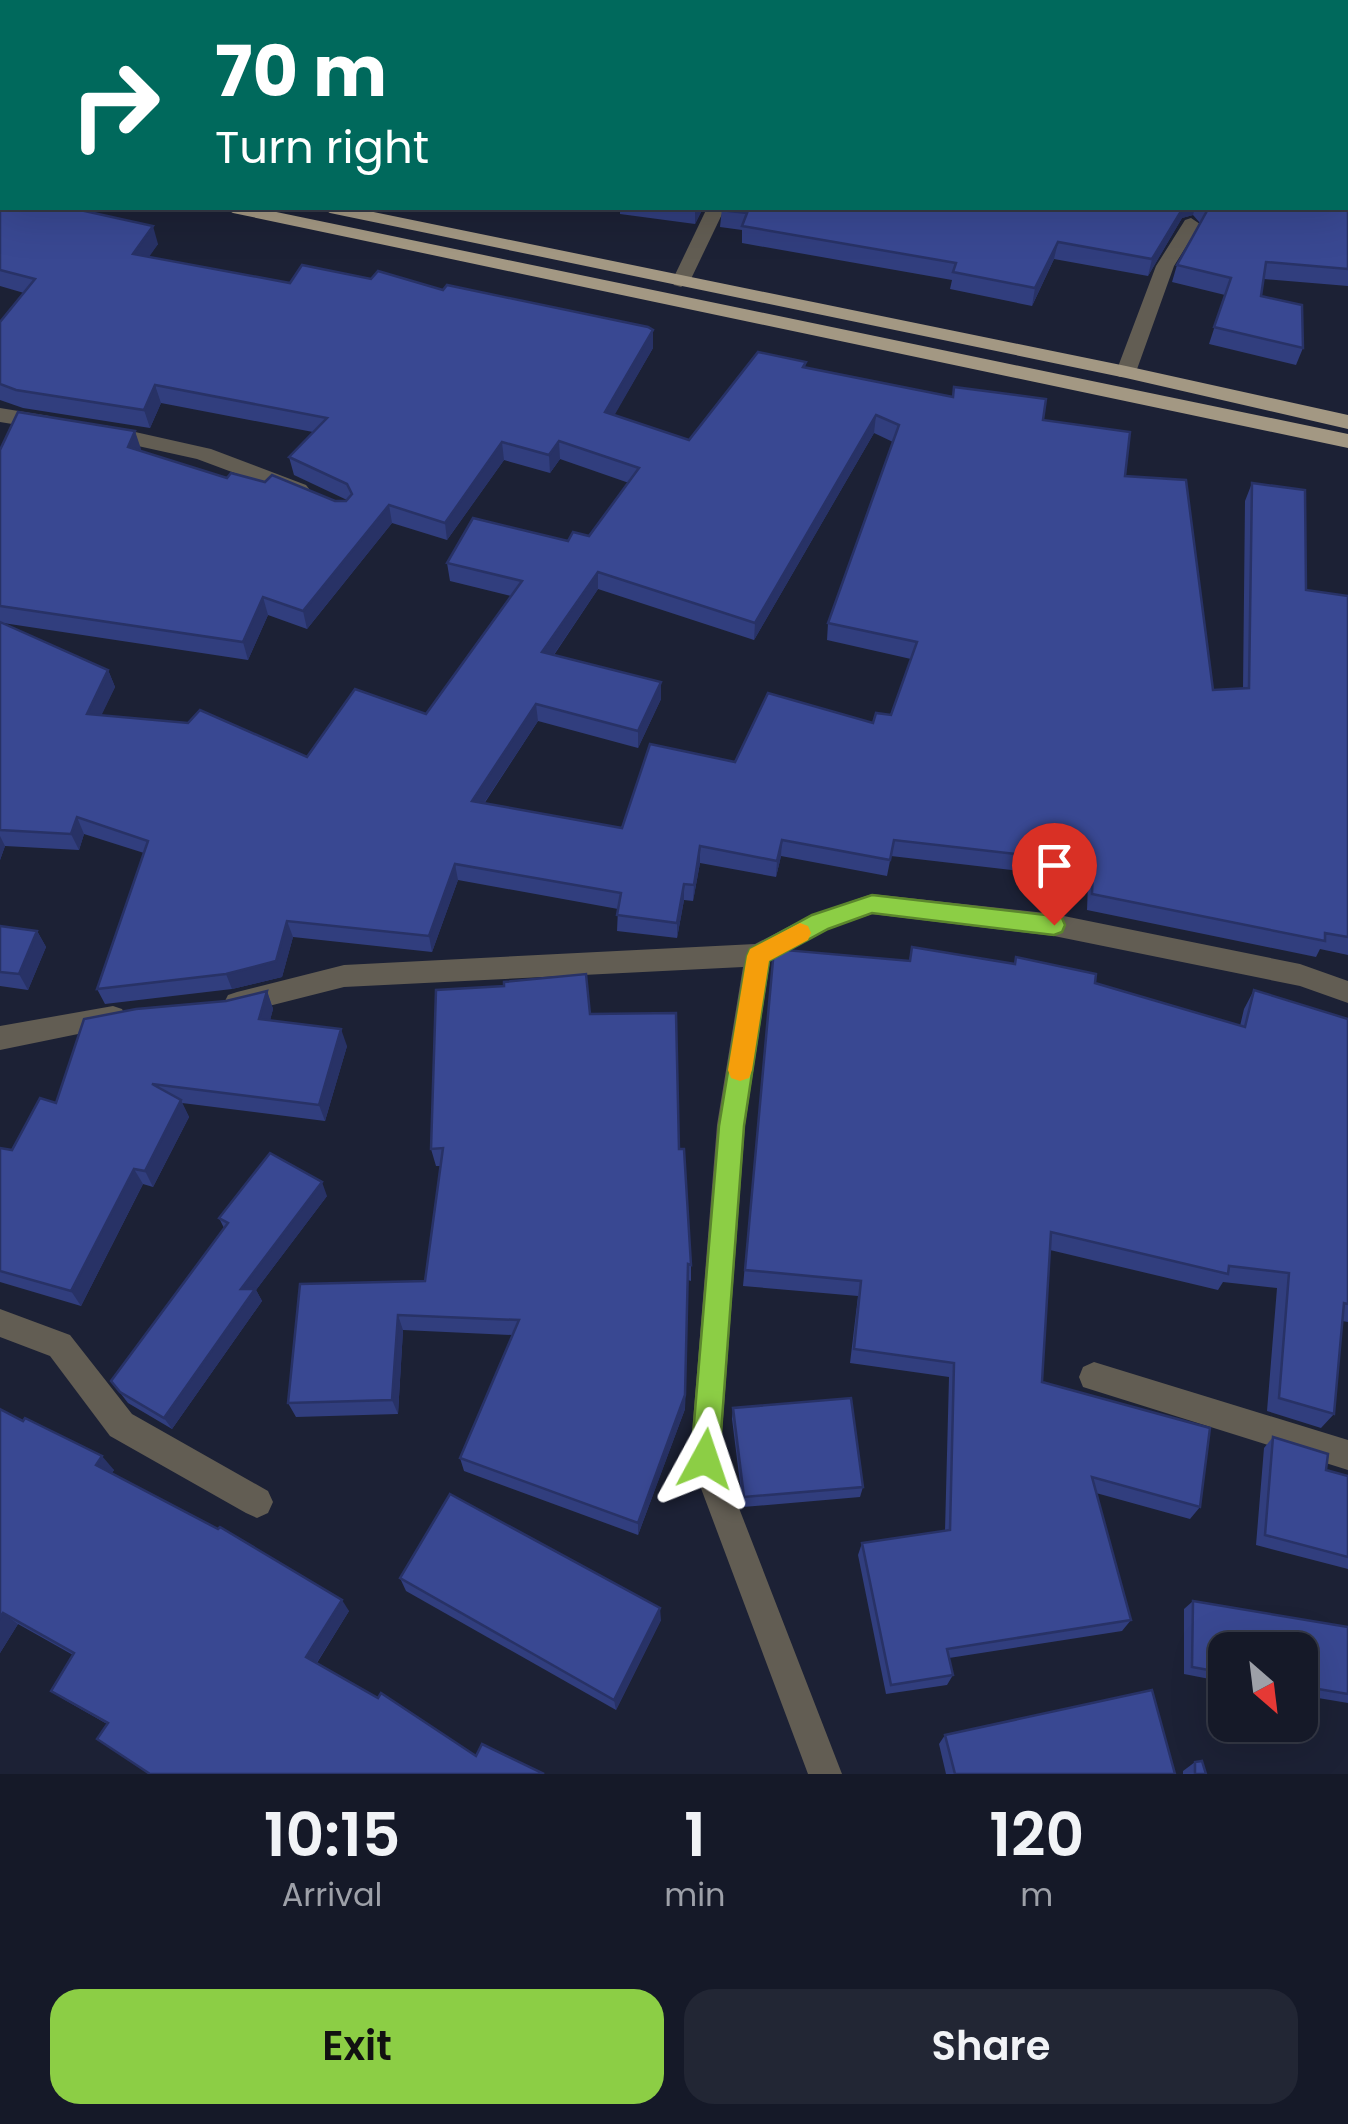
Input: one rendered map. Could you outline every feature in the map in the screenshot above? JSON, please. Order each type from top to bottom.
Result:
[{"type":"main road","points":[[243,210],[1348,441]]},
{"type":"main road","points":[[340,210],[1126,372],[1348,422]]},
{"type":"street","points":[[680,281],[715,210]]},
{"type":"street","points":[[1126,372],[1166,266],[1191,224]]},
{"type":"street","points":[[0,416],[149,439],[264,473],[326,503]]},
{"type":"street","points":[[216,1006],[344,976],[758,956],[820,922],[872,904],[1054,925],[1300,976],[1348,992]]},
{"type":"street","points":[[758,956],[731,1126],[705,1459],[825,1774]]},
{"type":"street","points":[[0,1038],[144,1012]]},
{"type":"street","points":[[0,1323],[60,1345],[122,1425],[257,1502]]},
{"type":"street","points":[[1094,1377],[1348,1455]]},
{"type":"building","points":[[0,210],[80,210],[153,226],[133,254],[290,283],[302,265],[371,279],[378,271],[443,290],[447,285],[648,327],[653,330],[605,412],[689,440],[758,352],[806,362],[803,367],[953,397],[954,387],[1046,399],[1043,420],[1130,432],[1125,476],[1186,480],[1213,690],[1249,688],[1252,483],[1305,490],[1306,590],[1348,596],[1348,937],[1325,933],[1325,941],[1092,894],[1093,867],[1034,856],[894,840],[890,860],[782,840],[777,861],[700,846],[694,885],[684,884],[677,923],[617,915],[621,893],[455,864],[429,936],[287,921],[276,961],[226,974],[97,989],[148,841],[77,817],[71,834],[0,830],[0,622],[108,670],[87,714],[188,723],[200,710],[307,757],[355,689],[426,714],[522,581],[447,563],[473,518],[568,541],[573,532],[589,536],[639,468],[559,441],[549,455],[502,442],[445,523],[389,505],[303,611],[263,597],[243,642],[0,606],[0,450],[18,412],[135,431],[128,447],[227,478],[231,473],[265,482],[272,475],[335,501],[346,501],[352,494],[347,484],[289,457],[327,418],[155,385],[144,410],[16,390],[0,384],[0,322],[35,279],[0,270]],"holes":[[[876,415],[899,425],[828,623],[917,642],[891,715],[876,713],[873,723],[768,693],[735,762],[650,744],[622,828],[472,801],[536,704],[638,731],[661,682],[542,652],[598,572],[755,623]]]},
{"type":"building","points":[[720,210],[1182,210],[1152,259],[1058,242],[1035,288],[953,272],[956,263],[742,226],[747,213]]},
{"type":"building","points":[[1207,210],[1348,210],[1348,269],[1266,262],[1261,296],[1302,305],[1303,348],[1214,327],[1231,278],[1177,265]]},
{"type":"building","points":[[0,926],[37,931],[19,974],[0,972]]},
{"type":"building","points":[[912,947],[1015,964],[1016,957],[1096,974],[1095,983],[1245,1027],[1254,990],[1348,1019],[1348,1304],[1344,1303],[1334,1414],[1279,1398],[1289,1273],[1229,1266],[1228,1274],[1051,1232],[1042,1382],[1210,1428],[1200,1507],[1092,1477],[1131,1620],[947,1649],[953,1675],[891,1685],[862,1543],[950,1530],[954,1363],[854,1349],[861,1281],[745,1270],[774,949],[910,961]]},
{"type":"building","points":[[586,974],[590,1014],[676,1013],[679,1149],[684,1149],[691,1265],[688,1264],[685,1395],[638,1523],[460,1458],[519,1320],[398,1315],[392,1400],[288,1403],[300,1284],[425,1281],[443,1148],[431,1149],[436,990],[504,986],[504,982]]},
{"type":"building","points":[[267,991],[259,1019],[341,1029],[319,1105],[152,1084],[181,1100],[145,1171],[134,1169],[71,1291],[0,1271],[0,1148],[12,1150],[40,1098],[56,1103],[84,1019],[136,1009],[226,1001]]},
{"type":"building","points":[[270,1153],[322,1182],[241,1289],[255,1289],[164,1418],[120,1392],[111,1381],[228,1223],[219,1218]]},
{"type":"building","points":[[851,1398],[863,1487],[744,1497],[733,1408]]},
{"type":"building","points":[[0,1409],[102,1456],[96,1465],[220,1527],[342,1600],[306,1657],[378,1698],[381,1693],[476,1756],[482,1744],[544,1774],[150,1774],[97,1739],[108,1723],[51,1691],[74,1653],[3,1613],[0,1618]]},
{"type":"building","points":[[1273,1437],[1328,1454],[1326,1470],[1348,1476],[1348,1557],[1265,1535]]},
{"type":"building","points":[[450,1494],[660,1608],[614,1700],[400,1578]]},
{"type":"building","points":[[1193,1601],[1348,1627],[1348,1694],[1318,1689],[1318,1632],[1208,1632],[1208,1670],[1192,1667]]},
{"type":"building","points":[[1152,1690],[1175,1774],[955,1774],[945,1735]]},
{"type":"building","points":[[1202,1761],[1206,1774],[1195,1774],[1195,1762]]},
{"type":"slow traffic","points":[[740,1070],[758,956],[800,933]]},
{"type":"route","points":[[705,1459],[731,1126],[758,956],[820,922],[872,904],[1054,925]]}]
